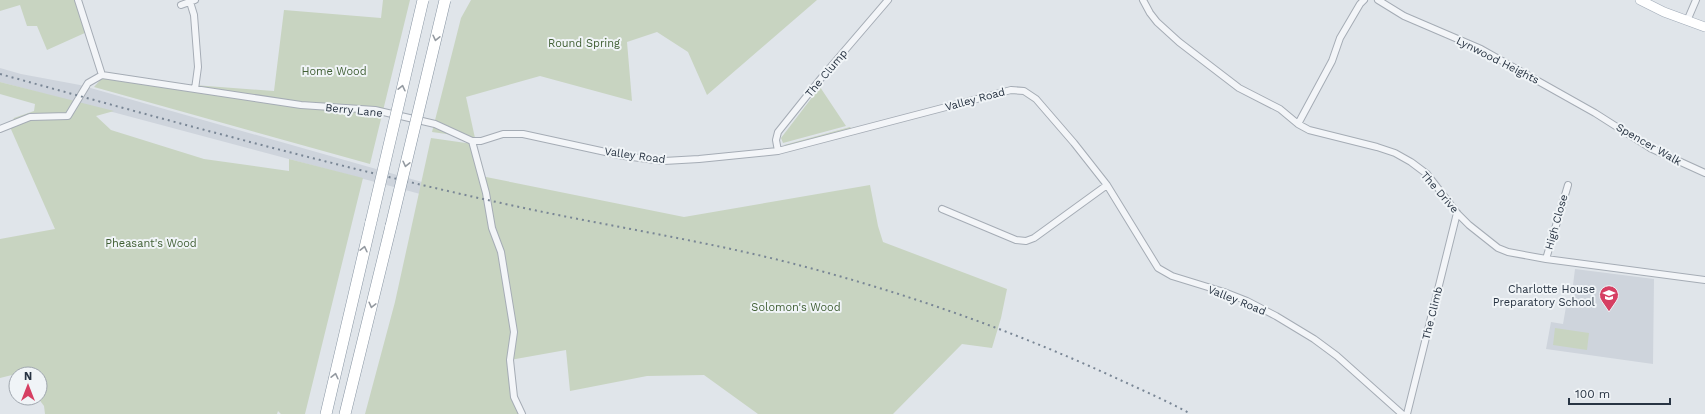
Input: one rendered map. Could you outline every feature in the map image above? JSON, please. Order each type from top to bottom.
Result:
[{"type":"highway","points":[[326,414],[423,0]]},
{"type":"highway","points":[[345,414],[445,0]]},
{"type":"main road","points":[[1640,0],[1664,12],[1705,27]]},
{"type":"street","points":[[0,129],[30,117],[68,116],[88,83],[102,75],[78,0]]},
{"type":"street","name":"The Clump","points":[[778,151],[776,140],[778,132],[822,77],[888,0]]},
{"type":"street","name":"The Drive","points":[[1143,0],[1157,22],[1179,42],[1239,88],[1280,109],[1298,124],[1309,130],[1395,153],[1410,162],[1427,174],[1457,213],[1498,248],[1508,252],[1546,259],[1705,280]]},
{"type":"street","points":[[1298,124],[1329,68],[1340,38],[1360,4],[1364,0]]},
{"type":"street","name":"Lynwood Heights","points":[[1378,0],[1404,16],[1481,49],[1595,112]]},
{"type":"street","points":[[1687,21],[1696,0]]},
{"type":"street","points":[[181,5],[192,1],[198,67],[195,89]]},
{"type":"street","name":"Berry Lane","points":[[102,75],[301,105],[375,110],[435,124],[472,141]]},
{"type":"street","name":"Valley Road","points":[[472,141],[481,141],[503,134],[523,134],[624,156],[664,161],[699,160],[778,151],[1003,92],[1020,90],[1028,93],[1036,99],[1074,142],[1107,185],[1158,268],[1172,276],[1224,292],[1247,301],[1276,316],[1314,339],[1337,356],[1402,414]]},
{"type":"street","name":"Spencer Walk","points":[[1595,112],[1650,148],[1705,173]]},
{"type":"street","points":[[472,141],[486,193],[492,228],[501,252],[514,332],[510,360],[514,397],[522,414]]},
{"type":"street","points":[[942,209],[1016,240],[1026,241],[1034,238],[1107,185]]},
{"type":"street","name":"High Close","points":[[1546,259],[1568,185]]},
{"type":"street","name":"The Climb","points":[[1407,414],[1457,213]]},
{"type":"shaded area","points":[[0,68],[21,74],[80,85],[443,188],[439,199],[0,82]]},
{"type":"shaded area","name":"Charlotte House Preparatory School","points":[[1575,269],[1654,279],[1653,364],[1546,349],[1551,322],[1563,324],[1567,301],[1571,301]]},
{"type":"green space","points":[[0,0],[75,0],[87,32],[47,50],[37,26],[27,26],[20,5],[0,11]]},
{"type":"green space","name":"Home Wood","points":[[383,0],[410,0],[370,164],[94,87],[102,78],[274,91],[284,10],[381,18]]},
{"type":"green space","name":"Round Spring","points":[[471,0],[817,0],[707,95],[688,52],[657,32],[627,42],[632,101],[540,76],[466,97],[475,138],[432,132],[461,18]]},
{"type":"green space","name":"Pheasant's Wood","points":[[0,82],[114,111],[96,116],[111,130],[204,159],[289,171],[289,159],[363,178],[305,414],[281,414],[278,411],[277,414],[45,414],[44,406],[48,406],[48,366],[8,366],[8,376],[0,378],[0,239],[55,229],[10,127],[14,118],[34,111],[35,104],[0,94]]},
{"type":"green space","points":[[820,87],[846,126],[783,143],[781,138]]},
{"type":"green space","points":[[850,127],[852,129],[784,145]]},
{"type":"green space","name":"Solomon's Wood","points":[[431,138],[473,144],[481,176],[684,217],[870,185],[878,226],[883,242],[1007,289],[1001,318],[992,348],[962,344],[893,414],[758,414],[704,375],[647,376],[570,391],[566,350],[510,360],[514,397],[520,414],[365,414],[395,302]]},
{"type":"green space","points":[[1555,328],[1589,333],[1587,350],[1553,345]]},
{"type":"railway","points":[[0,74],[375,174],[536,211],[748,253],[826,272],[911,298],[995,327],[1077,361],[1191,414]]},
{"type":"place","name":"Charlotte House Preparatory School","points":[[1609,312]]}]
